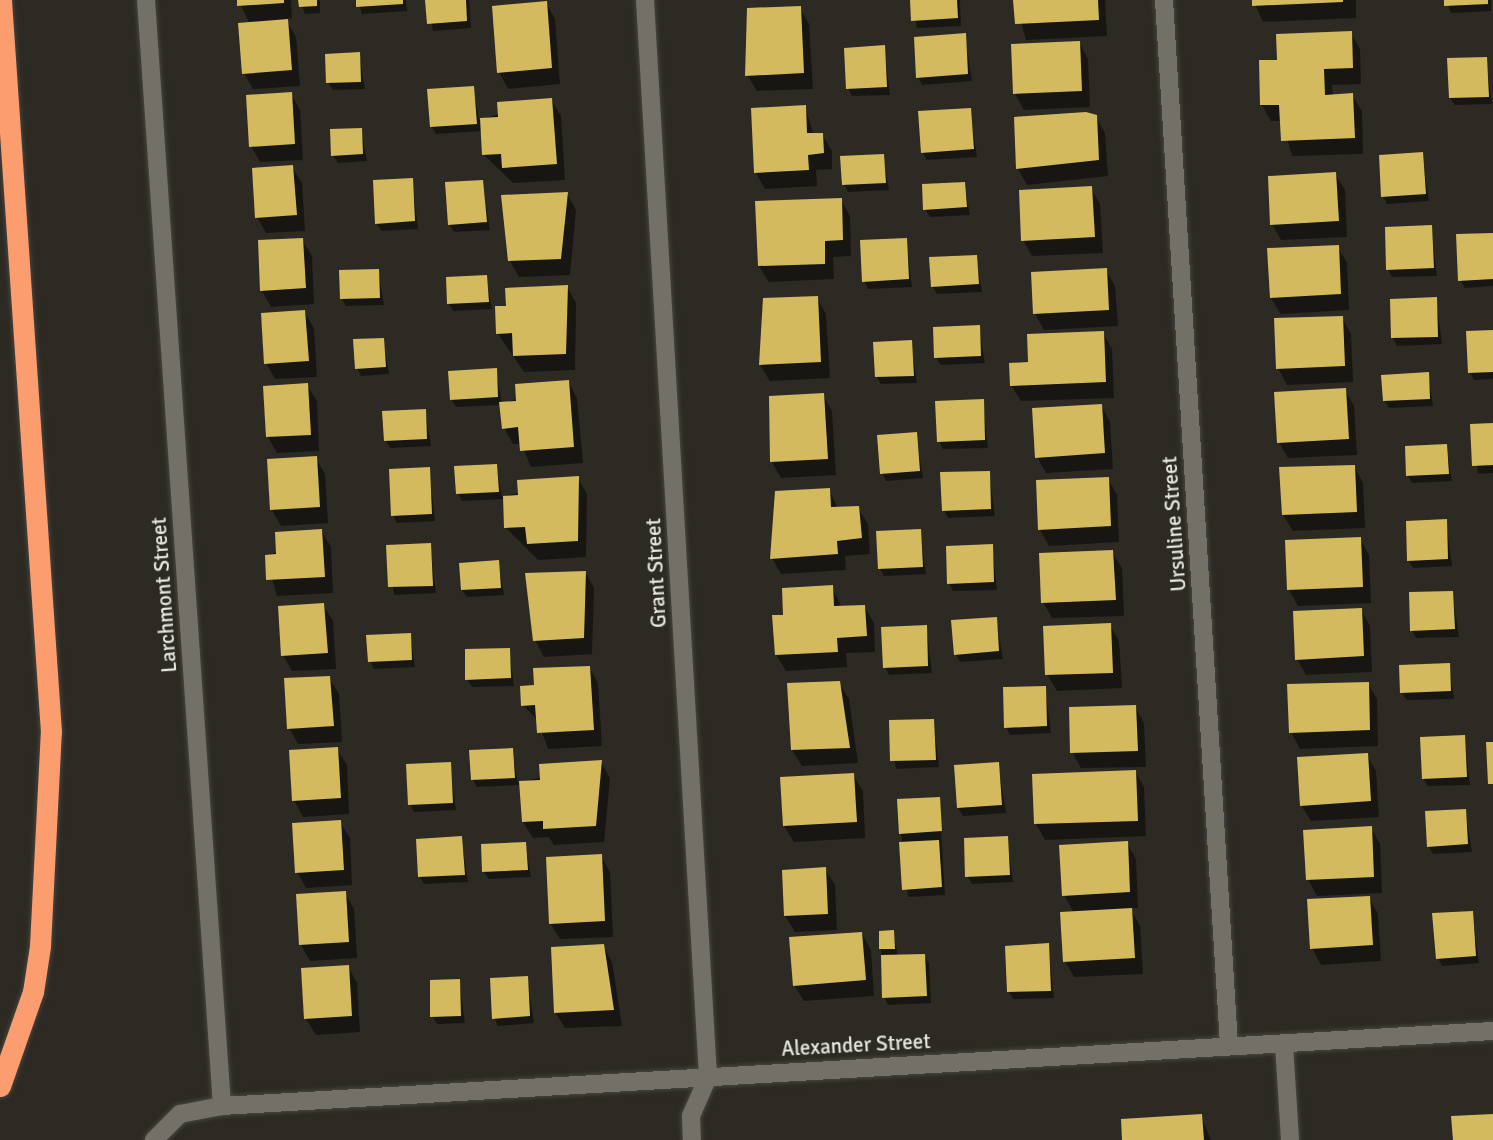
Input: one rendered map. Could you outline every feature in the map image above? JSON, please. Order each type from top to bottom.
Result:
[{"type":"highway","points":[[0,1086],[33,992],[40,946],[51,732],[1,0]]},
{"type":"street","name":"Larchmont Street","points":[[146,0],[222,1106]]},
{"type":"street","name":"Grant Street","points":[[645,0],[708,1077],[691,1116],[692,1140]]},
{"type":"street","name":"Ursuline Street","points":[[1164,0],[1229,1046]]},
{"type":"street","name":"Alexander Street","points":[[222,1106],[1493,1031]]},
{"type":"street","points":[[1284,1044],[1290,1140]]},
{"type":"street","points":[[154,1140],[180,1114],[222,1106]]},
{"type":"building","points":[[237,0],[284,0],[284,3],[237,6]]},
{"type":"building","points":[[298,0],[317,0],[317,6],[299,7]]},
{"type":"building","points":[[356,0],[403,0],[403,4],[356,7]]},
{"type":"building","points":[[425,0],[466,0],[467,21],[427,24]]},
{"type":"building","points":[[910,0],[957,0],[958,18],[911,21]]},
{"type":"building","points":[[1013,0],[1098,0],[1099,20],[1015,24]]},
{"type":"building","points":[[1252,0],[1343,0],[1343,2],[1252,6]]},
{"type":"building","points":[[1444,0],[1488,0],[1488,4],[1444,6]]},
{"type":"building","points":[[547,1],[552,68],[497,73],[492,6]]},
{"type":"building","points":[[801,6],[804,73],[745,76],[747,8]]},
{"type":"building","points":[[288,19],[292,70],[242,74],[238,23]]},
{"type":"building","points":[[1352,31],[1353,68],[1324,69],[1325,95],[1353,93],[1355,138],[1281,141],[1279,105],[1260,105],[1259,60],[1277,60],[1276,34]]},
{"type":"building","points":[[966,33],[968,74],[916,78],[914,37]]},
{"type":"building","points":[[1080,41],[1082,91],[1013,94],[1011,44]]},
{"type":"building","points":[[885,45],[887,87],[846,89],[844,48]]},
{"type":"building","points":[[360,52],[361,82],[326,83],[325,54]]},
{"type":"building","points":[[1487,57],[1489,97],[1449,98],[1447,58]]},
{"type":"building","points":[[474,86],[477,124],[430,127],[427,89]]},
{"type":"building","points":[[292,92],[295,144],[249,147],[246,95]]},
{"type":"building","points":[[552,98],[557,164],[502,168],[501,154],[482,155],[480,118],[498,117],[497,102]]},
{"type":"building","points":[[806,105],[807,133],[823,133],[824,153],[808,155],[809,170],[754,173],[751,108]]},
{"type":"building","points":[[971,108],[974,149],[921,153],[918,111]]},
{"type":"building","points":[[1086,112],[1097,115],[1099,160],[1016,169],[1014,117]]},
{"type":"building","points":[[362,128],[363,154],[331,156],[330,129]]},
{"type":"building","points":[[1423,152],[1426,194],[1381,197],[1379,155]]},
{"type":"building","points":[[884,154],[886,183],[842,185],[840,156]]},
{"type":"building","points":[[293,165],[297,215],[255,218],[252,168]]},
{"type":"building","points":[[1336,172],[1339,221],[1270,225],[1268,176]]},
{"type":"building","points":[[413,178],[415,221],[375,224],[373,180]]},
{"type":"building","points":[[483,180],[487,222],[448,225],[445,182]]},
{"type":"building","points":[[965,182],[967,207],[923,210],[922,184]]},
{"type":"building","points":[[1092,186],[1095,237],[1021,241],[1019,190]]},
{"type":"building","points":[[568,192],[561,259],[508,261],[501,195]]},
{"type":"building","points":[[842,198],[843,240],[825,241],[825,264],[758,266],[755,201]]},
{"type":"building","points":[[1432,225],[1434,268],[1386,270],[1385,227]]},
{"type":"building","points":[[1493,233],[1493,279],[1458,281],[1456,234]]},
{"type":"building","points":[[303,238],[306,288],[260,291],[258,240]]},
{"type":"building","points":[[907,238],[909,279],[862,282],[860,240]]},
{"type":"building","points":[[1339,245],[1341,294],[1270,298],[1267,248]]},
{"type":"building","points":[[977,255],[979,284],[931,287],[929,257]]},
{"type":"building","points":[[1107,268],[1109,310],[1033,314],[1031,272]]},
{"type":"building","points":[[379,269],[380,298],[340,299],[339,270]]},
{"type":"building","points":[[487,275],[489,302],[447,304],[446,277]]},
{"type":"building","points":[[568,285],[566,354],[513,356],[512,333],[496,334],[495,306],[506,306],[505,288]]},
{"type":"building","points":[[818,296],[821,362],[759,365],[763,298]]},
{"type":"building","points":[[1437,297],[1438,337],[1391,338],[1390,299]]},
{"type":"building","points":[[305,310],[309,361],[264,364],[261,313]]},
{"type":"building","points":[[1343,316],[1345,366],[1276,369],[1274,318]]},
{"type":"building","points":[[980,325],[981,356],[934,358],[933,327]]},
{"type":"building","points":[[1493,330],[1493,372],[1468,373],[1466,331]]},
{"type":"building","points":[[1104,331],[1106,382],[1010,386],[1009,363],[1028,362],[1027,334]]},
{"type":"building","points":[[384,338],[386,367],[355,369],[353,339]]},
{"type":"building","points":[[912,340],[914,376],[875,377],[873,342]]},
{"type":"building","points":[[497,368],[498,397],[450,400],[448,371]]},
{"type":"building","points":[[1429,372],[1430,399],[1383,401],[1381,375]]},
{"type":"building","points":[[569,380],[574,447],[520,451],[518,427],[502,429],[499,402],[516,401],[515,384]]},
{"type":"building","points":[[308,383],[311,435],[266,437],[263,386]]},
{"type":"building","points":[[1346,388],[1349,439],[1277,443],[1274,392]]},
{"type":"building","points":[[824,393],[828,459],[770,462],[769,396]]},
{"type":"building","points":[[984,399],[985,440],[937,442],[935,401]]},
{"type":"building","points":[[1102,404],[1105,453],[1035,458],[1032,408]]},
{"type":"building","points":[[426,409],[427,439],[384,441],[382,411]]},
{"type":"building","points":[[1493,423],[1493,465],[1472,466],[1470,424]]},
{"type":"building","points":[[917,432],[920,471],[880,474],[877,435]]},
{"type":"building","points":[[1447,444],[1449,474],[1406,476],[1405,446]]},
{"type":"building","points":[[317,456],[320,507],[270,510],[267,459]]},
{"type":"building","points":[[497,464],[499,492],[456,494],[454,466]]},
{"type":"building","points":[[1355,465],[1357,512],[1282,515],[1279,467]]},
{"type":"building","points":[[430,467],[432,514],[391,516],[389,469]]},
{"type":"building","points":[[990,471],[991,509],[942,511],[940,472]]},
{"type":"building","points":[[579,476],[578,541],[527,544],[525,527],[504,528],[503,496],[518,495],[517,480]]},
{"type":"building","points":[[1109,477],[1111,526],[1038,530],[1036,480]]},
{"type":"building","points":[[830,488],[831,507],[859,506],[862,538],[837,541],[838,554],[770,559],[775,491]]},
{"type":"building","points":[[1447,519],[1448,559],[1407,561],[1406,521]]},
{"type":"building","points":[[322,529],[325,577],[266,580],[265,555],[276,554],[275,532]]},
{"type":"building","points":[[921,529],[923,567],[878,569],[876,531]]},
{"type":"building","points":[[1361,537],[1363,587],[1287,590],[1285,540]]},
{"type":"building","points":[[431,543],[433,586],[388,587],[386,545]]},
{"type":"building","points":[[993,544],[994,582],[947,584],[946,546]]},
{"type":"building","points":[[1113,550],[1116,600],[1041,603],[1039,553]]},
{"type":"building","points":[[499,560],[501,588],[461,590],[459,563]]},
{"type":"building","points":[[586,571],[584,638],[533,641],[525,573]]},
{"type":"building","points":[[833,585],[834,606],[865,605],[867,636],[837,638],[838,652],[775,655],[772,615],[783,615],[782,588]]},
{"type":"building","points":[[1453,591],[1455,629],[1410,631],[1409,592]]},
{"type":"building","points":[[324,603],[328,653],[281,656],[278,606]]},
{"type":"building","points":[[1362,608],[1364,656],[1295,660],[1293,611]]},
{"type":"building","points":[[997,617],[999,651],[954,655],[951,620]]},
{"type":"building","points":[[1111,623],[1113,673],[1045,675],[1043,626]]},
{"type":"building","points":[[927,625],[928,666],[883,668],[881,627]]},
{"type":"building","points":[[411,633],[412,660],[368,662],[366,635]]},
{"type":"building","points":[[510,648],[511,678],[465,680],[465,649]]},
{"type":"building","points":[[1450,663],[1451,691],[1400,693],[1399,665]]},
{"type":"building","points":[[590,666],[594,730],[537,733],[535,705],[521,706],[520,686],[534,685],[533,668]]},
{"type":"building","points":[[330,676],[334,726],[287,729],[284,678]]},
{"type":"building","points":[[840,681],[850,748],[791,750],[787,683]]},
{"type":"building","points":[[1369,682],[1370,730],[1289,733],[1287,684]]},
{"type":"building","points":[[1046,686],[1047,726],[1004,728],[1003,687]]},
{"type":"building","points":[[1136,705],[1138,751],[1070,753],[1069,707]]},
{"type":"building","points":[[934,719],[936,760],[890,761],[889,720]]},
{"type":"building","points":[[1465,735],[1467,777],[1422,779],[1420,737]]},
{"type":"building","points":[[1486,742],[1493,742],[1493,784],[1488,784]]},
{"type":"building","points":[[338,747],[341,798],[292,801],[289,750]]},
{"type":"building","points":[[513,748],[515,778],[471,780],[469,750]]},
{"type":"building","points":[[1368,753],[1371,801],[1300,806],[1297,757]]},
{"type":"building","points":[[602,760],[596,826],[543,829],[543,821],[522,822],[519,781],[540,780],[539,764]]},
{"type":"building","points":[[451,762],[453,803],[408,805],[406,764]]},
{"type":"building","points":[[999,762],[1002,805],[957,808],[954,765]]},
{"type":"building","points":[[1136,770],[1138,821],[1034,824],[1032,774]]},
{"type":"building","points":[[854,773],[857,822],[783,826],[780,777]]},
{"type":"building","points":[[940,797],[942,831],[899,834],[897,799]]},
{"type":"building","points":[[1466,809],[1468,844],[1427,847],[1425,811]]},
{"type":"building","points":[[341,820],[344,870],[295,873],[292,823]]},
{"type":"building","points":[[1372,826],[1374,877],[1306,880],[1303,830]]},
{"type":"building","points":[[462,836],[465,875],[418,877],[416,839]]},
{"type":"building","points":[[1008,836],[1010,875],[965,877],[964,838]]},
{"type":"building","points":[[939,840],[942,887],[902,890],[899,842]]},
{"type":"building","points":[[1128,841],[1130,892],[1062,896],[1059,845]]},
{"type":"building","points":[[526,842],[528,870],[482,872],[481,844]]},
{"type":"building","points":[[602,854],[605,921],[549,924],[546,857]]},
{"type":"building","points":[[826,867],[828,914],[784,916],[782,870]]},
{"type":"building","points":[[346,891],[349,942],[299,945],[296,894]]},
{"type":"building","points":[[1370,896],[1373,945],[1310,949],[1307,899]]},
{"type":"building","points":[[1132,908],[1135,958],[1063,962],[1060,912]]},
{"type":"building","points":[[1473,911],[1476,956],[1436,959],[1432,913]]},
{"type":"building","points":[[894,930],[895,949],[879,949],[879,931]]},
{"type":"building","points":[[862,932],[866,980],[793,986],[789,937]]},
{"type":"building","points":[[1049,943],[1051,991],[1007,992],[1005,946]]},
{"type":"building","points":[[604,944],[614,1010],[554,1013],[551,947]]},
{"type":"building","points":[[925,954],[927,996],[882,998],[881,955]]},
{"type":"building","points":[[349,965],[352,1016],[304,1019],[301,968]]},
{"type":"building","points":[[528,976],[530,1016],[492,1019],[490,978]]},
{"type":"building","points":[[460,979],[461,1016],[430,1017],[430,980]]},
{"type":"building","points":[[1202,1114],[1204,1140],[1122,1140],[1121,1119]]},
{"type":"building","points":[[1493,1114],[1493,1140],[1453,1140],[1451,1116]]}]
